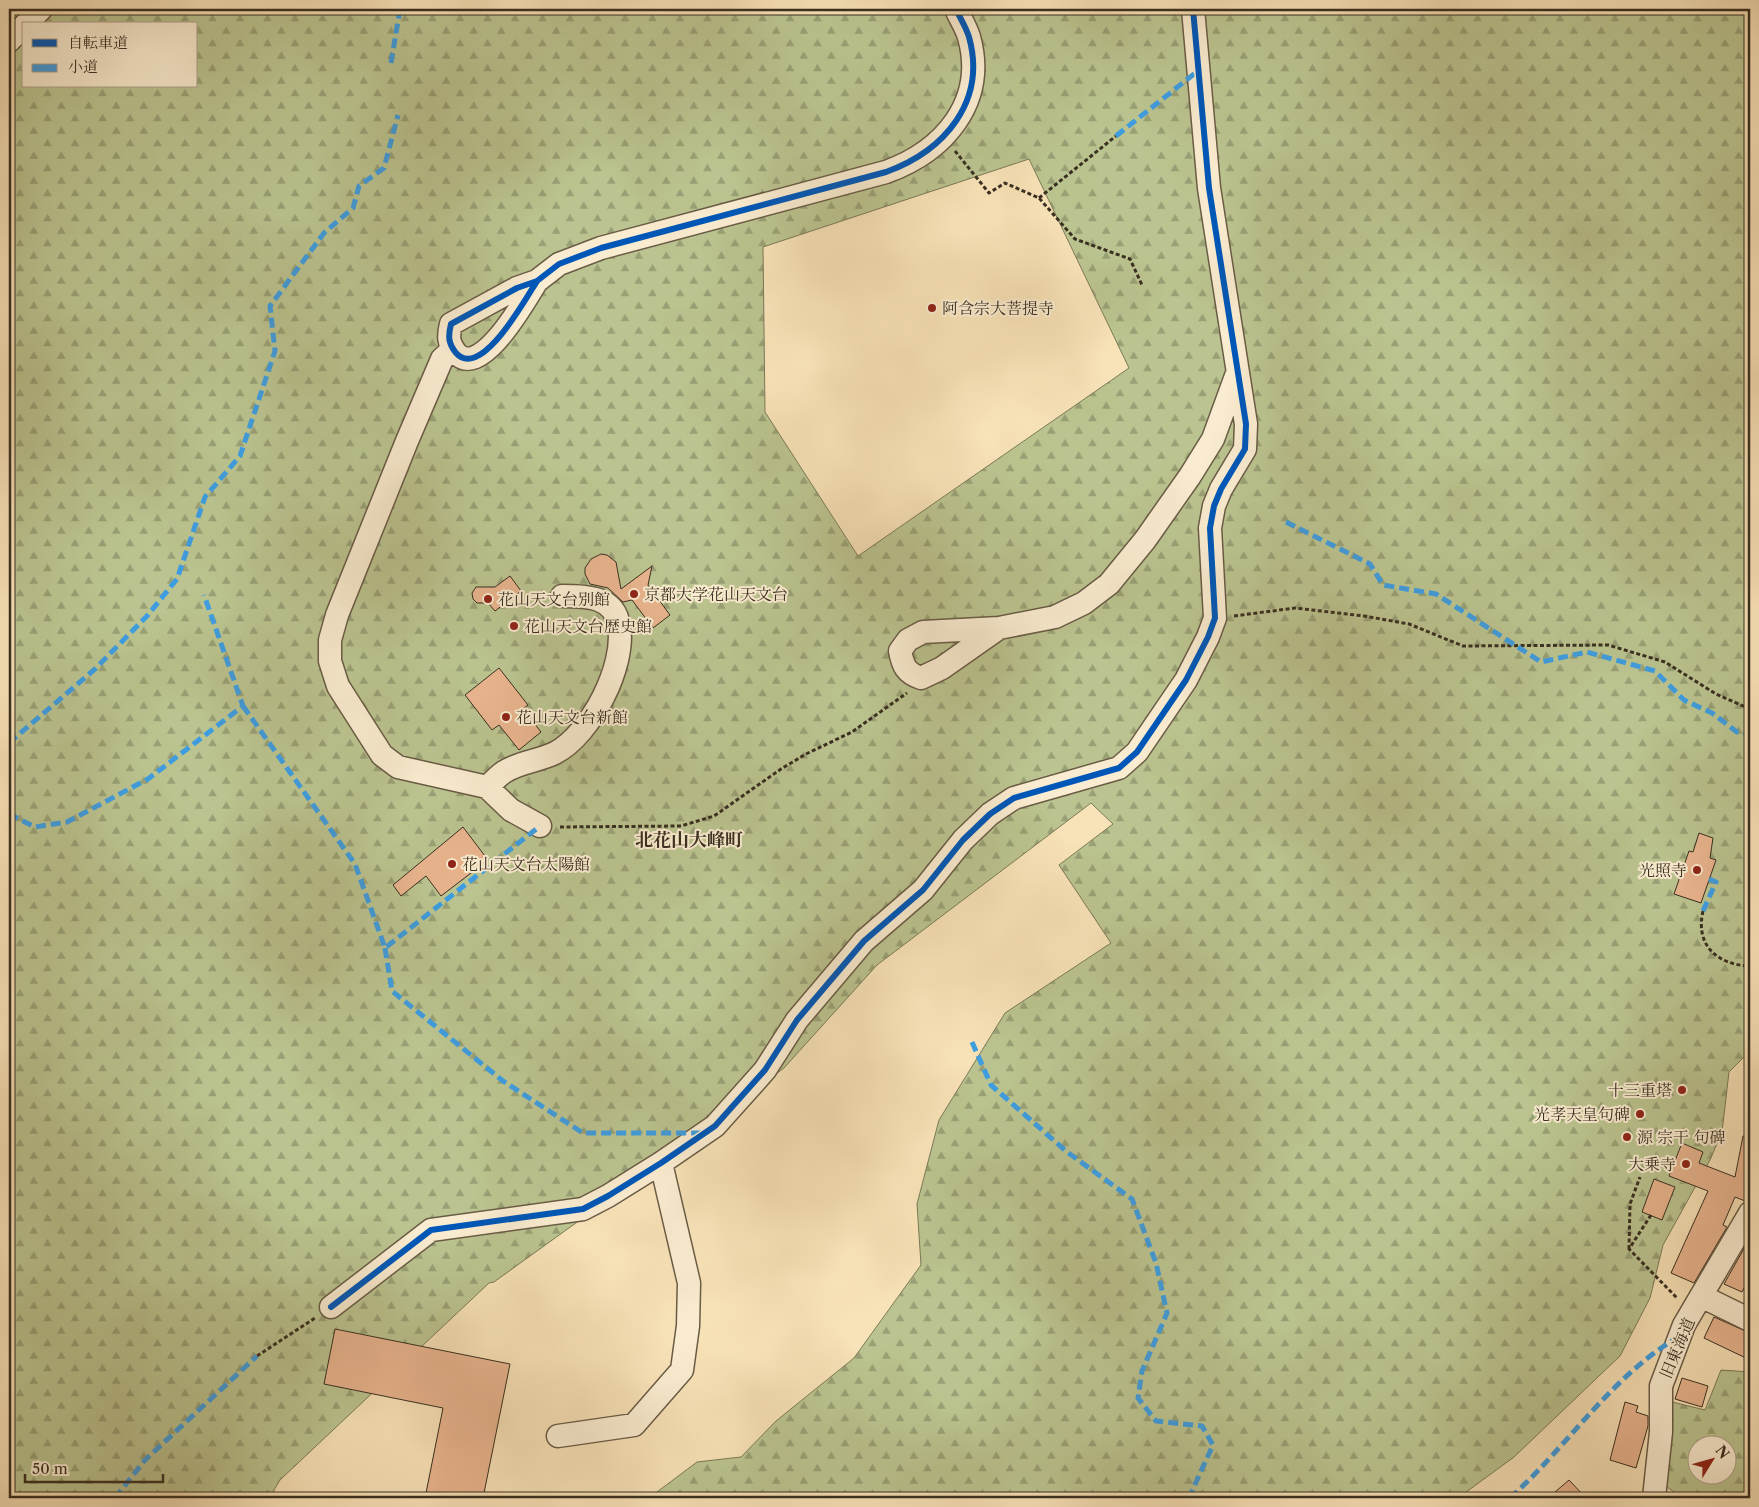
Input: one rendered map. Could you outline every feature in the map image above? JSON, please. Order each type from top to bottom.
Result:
[{"type":"street","points":[[28,22],[41,9]]},
{"type":"street","points":[[537,281],[502,332],[480,356],[468,359],[459,356],[453,349],[448,335],[452,324],[518,288],[537,281],[559,264],[608,245],[894,170],[908,164],[934,147],[956,123],[969,93],[974,70],[969,36],[956,9]]},
{"type":"street","points":[[331,1307],[431,1230],[583,1209],[608,1196],[661,1163],[714,1126],[765,1070],[797,1020],[864,941],[923,890],[963,840],[990,814],[1014,798],[1118,768],[1137,752],[1186,680],[1208,637],[1215,618],[1210,528],[1214,506],[1221,489],[1246,449],[1246,424],[1209,188],[1193,9]]},
{"type":"street","points":[[9,41],[22,28]]},
{"type":"street","points":[[453,349],[442,359],[434,377],[337,615],[330,640],[330,661],[338,686],[382,755],[398,767],[487,787],[511,810],[540,826]]},
{"type":"street","points":[[999,628],[942,668],[922,678],[910,674],[902,664],[900,650],[908,640],[923,632],[999,628],[1055,617],[1084,603],[1109,584],[1144,540],[1190,476],[1213,439],[1237,375]]},
{"type":"street","points":[[487,787],[505,771],[556,753],[578,733],[596,711],[616,665],[621,638],[618,619],[607,603],[589,596],[562,596]]},
{"type":"street","points":[[923,632],[936,638],[943,649],[945,658],[942,668]]},
{"type":"street","points":[[558,1436],[634,1425],[682,1370],[688,1326],[689,1283],[661,1163]]},
{"type":"street","name":"旧東海道","points":[[1654,1498],[1661,1432],[1661,1386],[1684,1325],[1750,1213]]},
{"type":"street","points":[[1698,1302],[1750,1320]]},
{"type":"path","points":[[1039,198],[1116,136]]},
{"type":"path","points":[[943,138],[989,193],[1004,183],[1039,198],[1075,239],[1130,259],[1142,285]]},
{"type":"path","points":[[1215,618],[1295,608],[1364,616],[1409,624],[1463,646],[1608,645],[1665,662],[1716,694],[1750,709]]},
{"type":"path","points":[[540,826],[575,828],[681,826],[699,822],[714,816],[806,754],[852,732],[882,713],[914,688]]},
{"type":"path","points":[[1703,911],[1699,926],[1713,952],[1720,960],[1750,966]]},
{"type":"path","points":[[1640,1177],[1630,1204],[1628,1249],[1675,1297],[1698,1302]]},
{"type":"path","points":[[1628,1249],[1651,1215]]},
{"type":"path","points":[[257,1356],[331,1307]]},
{"type":"green space","points":[[9,9],[1750,9],[1750,1051],[1729,1072],[1722,1132],[1710,1160],[1663,1245],[1650,1298],[1620,1356],[1514,1457],[1458,1498],[649,1498],[697,1462],[741,1457],[776,1421],[854,1358],[921,1265],[917,1204],[939,1120],[1005,1013],[1111,943],[1059,865],[1113,824],[1091,803],[877,965],[784,1068],[605,1202],[494,1282],[489,1283],[280,1480],[274,1490],[273,1498],[9,1498]],"holes":[[[1029,159],[1129,368],[858,556],[765,412],[763,247]]]},
{"type":"green space","points":[[1721,1370],[1750,1372],[1750,1498],[1682,1498],[1663,1484],[1668,1401],[1705,1410]]},
{"type":"building","name":"京都大学花山天文台","points":[[601,554],[607,555],[616,562],[621,589],[652,566],[648,585],[670,615],[653,628],[632,600],[623,602],[608,588],[590,584],[585,574],[585,568],[591,559]]},
{"type":"building","points":[[510,576],[521,591],[495,611],[488,603],[477,603],[473,599],[472,593],[476,587],[495,587]]},
{"type":"building","name":"花山天文台新館","points":[[499,668],[528,705],[523,709],[541,732],[519,750],[499,725],[492,730],[465,695]]},
{"type":"building","name":"花山天文台太陽館","points":[[463,827],[488,860],[441,896],[426,876],[401,896],[393,885]]},
{"type":"building","name":"光照寺","points":[[1699,833],[1713,838],[1710,858],[1716,860],[1701,903],[1674,894],[1689,851],[1693,852]]},
{"type":"building","points":[[1743,1136],[1750,1136],[1750,1186],[1745,1201],[1735,1197],[1723,1225],[1727,1227],[1694,1283],[1671,1273],[1708,1191],[1669,1176],[1682,1143],[1703,1152],[1699,1163],[1735,1177]]},
{"type":"building","name":"大乗寺","points":[[1654,1179],[1675,1187],[1662,1220],[1642,1212]]},
{"type":"building","points":[[1750,1238],[1750,1276],[1742,1292],[1724,1284]]},
{"type":"building","points":[[1714,1317],[1750,1333],[1750,1360],[1704,1338]]},
{"type":"building","points":[[335,1329],[510,1364],[483,1498],[425,1498],[443,1408],[324,1384]]},
{"type":"building","points":[[1682,1378],[1708,1386],[1702,1407],[1675,1399]]},
{"type":"building","points":[[1625,1402],[1638,1406],[1636,1412],[1648,1416],[1648,1426],[1636,1468],[1610,1460]]},
{"type":"building","points":[[1569,1480],[1586,1498],[1548,1498]]},
{"type":"marked path","points":[[391,63],[400,9]]},
{"type":"marked path","points":[[1116,136],[1199,70]]},
{"type":"marked path","points":[[9,743],[95,669],[147,616],[177,579],[205,497],[240,456],[275,351],[270,306],[324,233],[353,208],[359,186],[384,168],[398,115]]},
{"type":"marked path","points":[[1286,522],[1370,564],[1383,585],[1436,594],[1541,662],[1587,652],[1655,671],[1684,700],[1712,713],[1737,732],[1750,734]]},
{"type":"marked path","points":[[9,814],[35,827],[67,822],[148,779],[243,706],[204,595]]},
{"type":"marked path","points":[[243,706],[355,864],[385,948],[540,826]]},
{"type":"marked path","points":[[1703,911],[1716,882],[1709,879]]},
{"type":"marked path","points":[[385,948],[392,991],[503,1081],[583,1133],[701,1133]]},
{"type":"marked path","points":[[972,1042],[991,1085],[1067,1152],[1132,1199],[1156,1263],[1167,1313],[1142,1371],[1138,1398],[1156,1421],[1202,1426],[1213,1445],[1192,1491],[1195,1498]]},
{"type":"marked path","points":[[1510,1498],[1633,1370],[1680,1336]]},
{"type":"marked path","points":[[115,1498],[145,1460],[257,1356]]},
{"type":"cycle path","points":[[537,281],[513,319],[490,347],[478,356],[466,359],[456,353],[449,339],[451,324],[517,288],[537,281],[559,264],[601,248],[886,172],[907,163],[926,151],[956,121],[966,103],[972,83],[973,61],[969,37],[956,9]]},
{"type":"cycle path","points":[[331,1307],[431,1230],[583,1209],[608,1196],[661,1163],[715,1126],[765,1070],[797,1020],[864,941],[923,890],[963,840],[990,814],[1014,798],[1119,768],[1137,752],[1186,680],[1208,637],[1215,618],[1210,528],[1214,506],[1221,489],[1245,449],[1246,424],[1209,188],[1193,9]]},
{"type":"place","name":"阿含宗大菩提寺","points":[[932,308]]},
{"type":"place","name":"京都大学花山天文台","points":[[634,594]]},
{"type":"place","name":"花山天文台別館","points":[[488,599]]},
{"type":"place","name":"花山天文台歴史館","points":[[514,626]]},
{"type":"place","name":"花山天文台新館","points":[[506,717]]},
{"type":"place","name":"花山天文台太陽館","points":[[452,864]]},
{"type":"place","name":"光照寺","points":[[1697,870]]},
{"type":"place","name":"十三重塔","points":[[1682,1090]]},
{"type":"place","name":"光孝天皇句碑","points":[[1640,1114]]},
{"type":"place","name":"源 宗干 句碑","points":[[1627,1137]]},
{"type":"place","name":"大乗寺","points":[[1686,1164]]},
{"type":"district","name":"北花山大峰町","points":[[689,840]]}]
